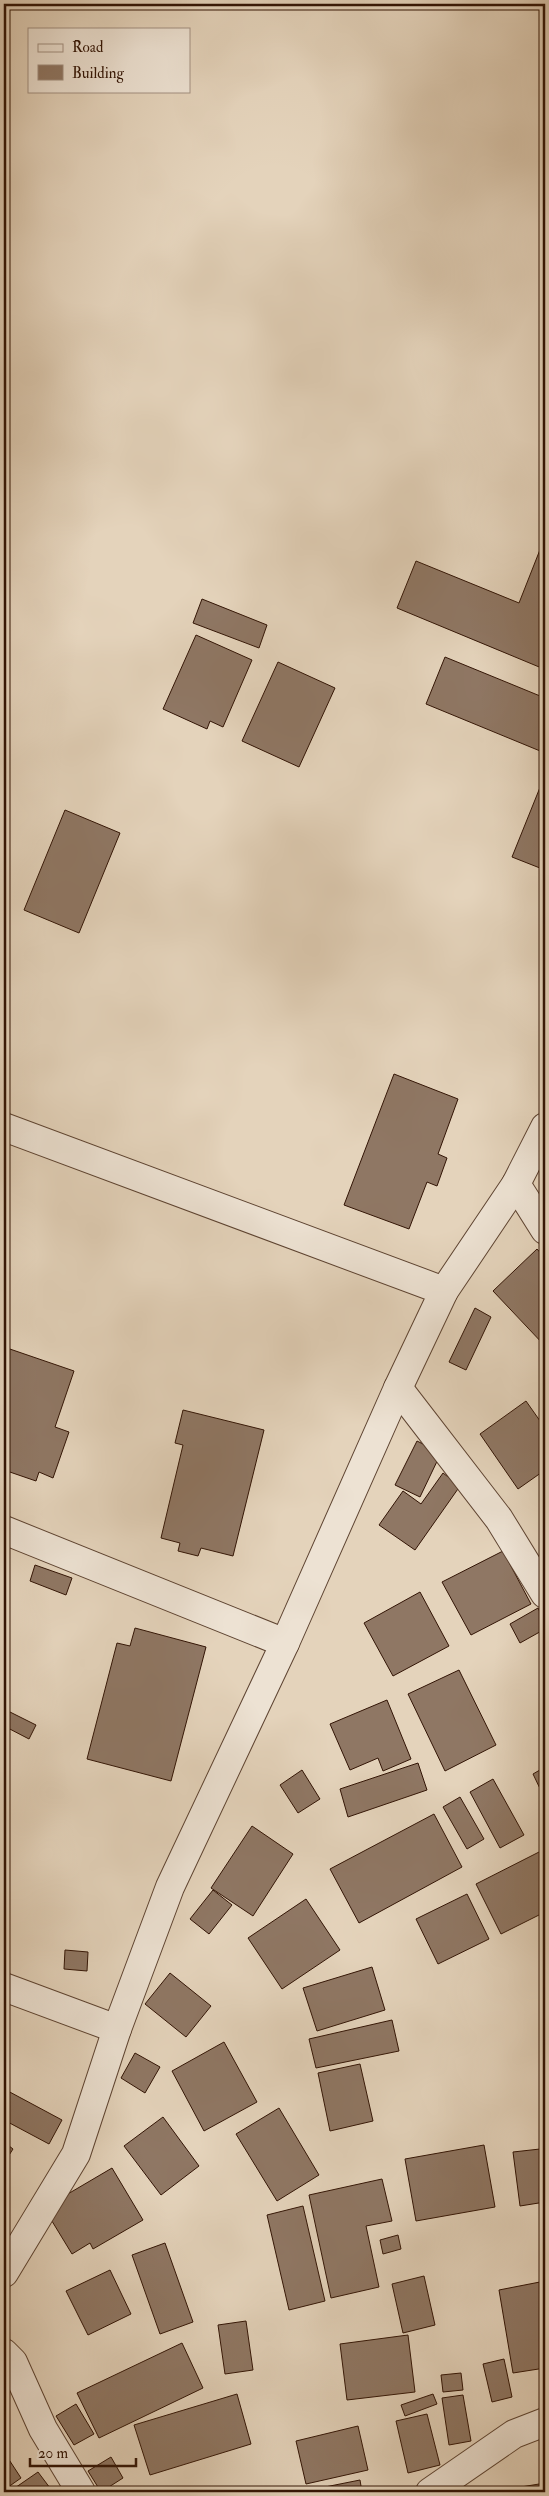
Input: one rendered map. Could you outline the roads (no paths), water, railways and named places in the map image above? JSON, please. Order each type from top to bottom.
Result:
[{"type":"street","points":[[4,1127],[444,1291]]},
{"type":"street","points":[[4,2273],[76,2154],[117,2029],[170,1887],[285,1643],[398,1388],[444,1291],[516,1184],[545,1127]]},
{"type":"street","points":[[516,1184],[545,1230]]},
{"type":"street","points":[[398,1388],[500,1519],[545,1594]]},
{"type":"street","points":[[4,1530],[285,1643]]},
{"type":"street","points":[[4,1987],[117,2029]]},
{"type":"street","points":[[4,2353],[13,2362],[43,2429],[81,2492]]},
{"type":"street","points":[[430,2492],[514,2434],[545,2422]]}]
